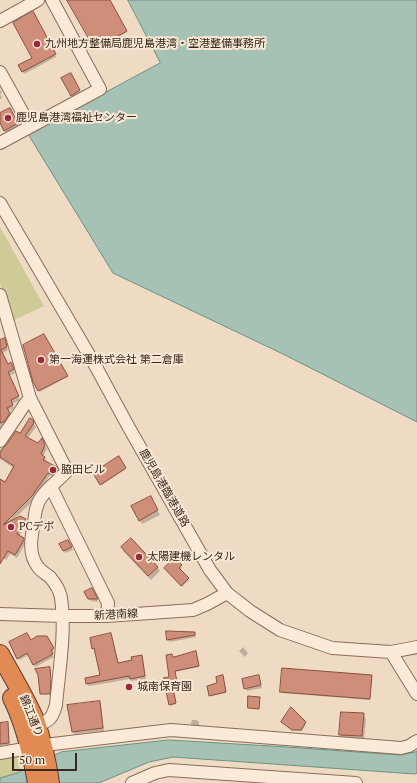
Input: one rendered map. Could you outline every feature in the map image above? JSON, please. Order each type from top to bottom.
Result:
[{"type":"highway","name":"錦江通り","points":[[0,654],[23,695],[37,726],[37,783]]},
{"type":"highway","name":"錦江通り","points":[[0,676],[16,706],[27,736],[36,750],[50,783]]},
{"type":"street","points":[[0,21],[38,0]]},
{"type":"street","points":[[0,143],[100,89],[52,0]]},
{"type":"street","points":[[0,72],[30,126]]},
{"type":"street","name":"鹿児島港臨港道路","points":[[0,203],[95,365],[210,570],[227,593],[250,611],[280,630],[332,648],[391,652],[417,647]]},
{"type":"street","points":[[0,295],[30,398],[67,471],[43,495],[36,507],[31,541],[32,555],[35,561],[39,568],[50,578],[61,597],[62,616],[56,705],[53,716],[47,722],[37,726]]},
{"type":"street","points":[[0,441],[30,398]]},
{"type":"street","points":[[50,487],[108,603],[107,616]]},
{"type":"street","name":"新港南線","points":[[0,614],[107,616],[193,610],[227,593]]},
{"type":"street","points":[[391,652],[417,694]]},
{"type":"street","points":[[0,753],[36,750],[61,743],[171,730],[402,748],[417,741]]},
{"type":"street","points":[[132,783],[156,773],[169,770],[356,783]]},
{"type":"shaded area","points":[[128,0],[417,0],[417,422],[285,355],[113,273],[28,134],[160,63]]},
{"type":"shaded area","points":[[0,227],[44,306],[10,322],[0,283]]},
{"type":"shaded area","points":[[169,740],[400,755],[417,751],[417,773],[173,757],[149,762],[99,783],[0,783],[0,778],[17,773],[61,752]]},
{"type":"shaded area","points":[[17,757],[20,770],[17,773],[0,778],[0,758]]},
{"type":"building","points":[[67,0],[110,0],[127,31],[95,49]]},
{"type":"building","name":"九州地方整備局鹿児島港湾・空港整備事務所","points":[[33,11],[56,54],[22,72],[18,65],[32,58],[13,23]]},
{"type":"building","points":[[71,73],[80,90],[71,96],[61,78]]},
{"type":"building","name":"鹿児島港湾福祉センター","points":[[10,108],[18,123],[4,131],[0,123],[0,113]]},
{"type":"building","name":"第一海運株式会社 第二倉庫","points":[[44,334],[68,376],[38,391],[33,382],[23,345]]},
{"type":"building","points":[[5,338],[7,347],[1,350],[8,364],[11,362],[14,369],[8,372],[19,396],[11,400],[13,405],[7,408],[10,413],[5,421],[0,423],[0,340]]},
{"type":"building","points":[[30,418],[34,423],[25,436],[38,443],[42,438],[45,445],[41,454],[45,457],[43,460],[57,467],[58,470],[53,475],[48,473],[32,496],[3,525],[20,516],[26,519],[17,534],[24,538],[24,540],[15,555],[8,551],[0,564],[0,479],[5,482],[14,466],[0,457],[0,453],[16,431],[20,433]]},
{"type":"building","points":[[119,456],[126,468],[100,485],[93,473]]},
{"type":"building","points":[[151,496],[158,510],[139,521],[131,506]]},
{"type":"building","name":"太陽建機レンタル","points":[[131,538],[158,567],[148,576],[121,547]]},
{"type":"building","points":[[68,540],[72,547],[63,551],[59,544]]},
{"type":"building","points":[[175,558],[182,565],[179,568],[189,578],[181,586],[164,568]]},
{"type":"building","points":[[92,588],[98,599],[88,599],[84,592]]},
{"type":"building","points":[[166,631],[195,632],[195,635],[167,640]]},
{"type":"building","points":[[27,633],[31,640],[37,636],[47,636],[54,648],[51,650],[53,654],[33,665],[27,653],[17,659],[9,642]]},
{"type":"building","points":[[111,633],[118,663],[132,660],[131,657],[142,655],[145,676],[130,679],[129,676],[86,684],[85,678],[100,675],[94,648],[92,649],[90,638]]},
{"type":"building","points":[[196,651],[199,666],[175,671],[177,682],[172,683],[176,703],[169,705],[163,678],[169,677],[166,655],[172,654],[173,657]]},
{"type":"building","points":[[50,667],[50,694],[40,694],[38,675],[35,669]]},
{"type":"building","points":[[282,668],[372,675],[370,699],[280,692]]},
{"type":"building","points":[[223,675],[226,692],[209,696],[207,686],[217,683],[216,677]]},
{"type":"building","points":[[259,675],[261,685],[244,689],[242,679]]},
{"type":"building","points":[[248,696],[260,697],[259,709],[248,708]]},
{"type":"building","points":[[100,701],[103,728],[72,732],[67,705]]},
{"type":"building","points":[[291,707],[306,722],[301,730],[292,730],[281,722]]},
{"type":"building","points":[[341,712],[364,713],[362,736],[339,735]]},
{"type":"building","points":[[8,722],[9,743],[0,744],[0,723]]},
{"type":"place","name":"九州地方整備局鹿児島港湾・空港整備事務所","points":[[37,44]]},
{"type":"place","name":"鹿児島港湾福祉センター","points":[[8,118]]},
{"type":"place","name":"第一海運株式会社 第二倉庫","points":[[41,360]]},
{"type":"place","name":"脇田ビル","points":[[53,470]]},
{"type":"place","name":"PCデポ","points":[[11,527]]},
{"type":"place","name":"太陽建機レンタル","points":[[139,557]]},
{"type":"place","name":"城南保育園","points":[[129,687]]}]
